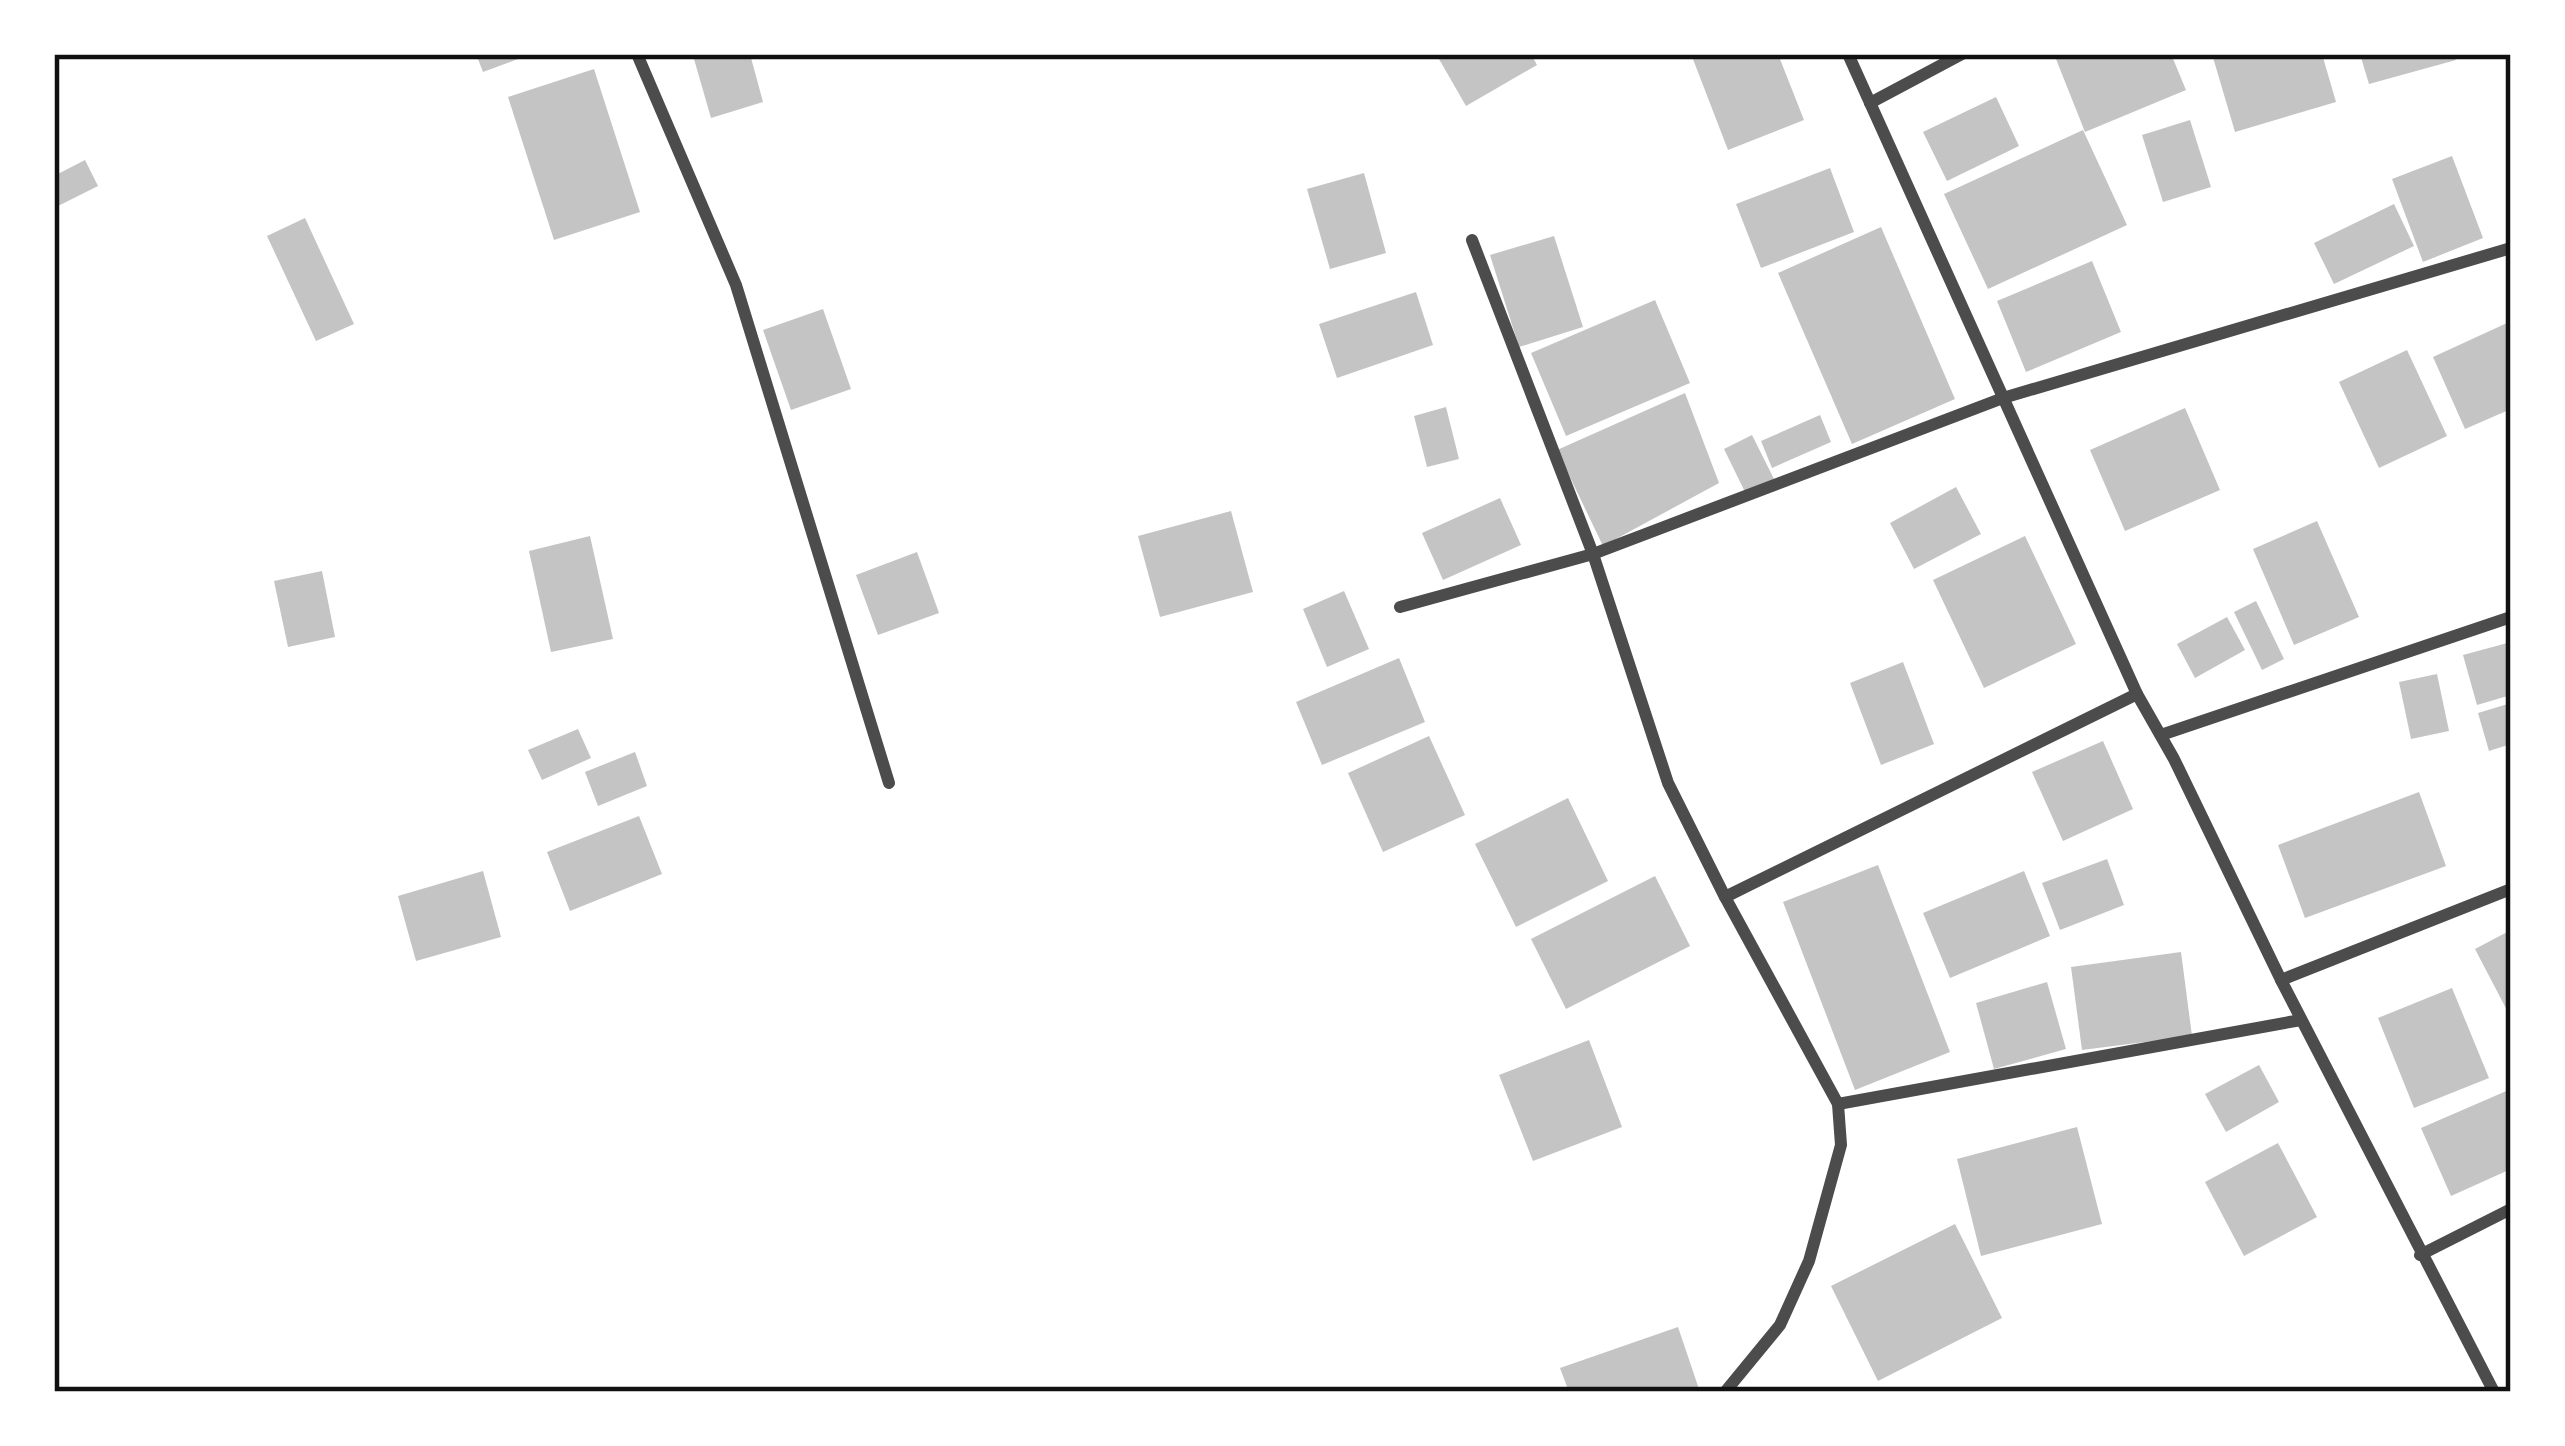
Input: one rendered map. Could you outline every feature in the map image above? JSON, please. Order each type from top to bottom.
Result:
[{"type":"street","points":[[637,54],[736,285],[889,783]]},
{"type":"street","points":[[1848,54],[2137,694],[2494,1392]]},
{"type":"street","points":[[1870,103],[1962,54]]},
{"type":"street","points":[[1472,240],[1593,554],[1668,783],[1838,1104],[1841,1145],[1809,1261],[1780,1325],[1725,1392]]},
{"type":"street","points":[[1400,607],[1593,554],[2003,398],[2511,248]]},
{"type":"street","points":[[2161,735],[2511,616]]},
{"type":"street","points":[[1725,897],[2137,694]]},
{"type":"street","points":[[2281,980],[2511,889]]},
{"type":"street","points":[[1838,1104],[2302,1020]]},
{"type":"street","points":[[2420,1255],[2511,1208]]},
{"type":"building","points":[[476,54],[516,54],[518,59],[483,72]]},
{"type":"building","points":[[709,54],[750,54],[763,102],[711,118],[694,59]]},
{"type":"building","points":[[1448,54],[1531,54],[1537,65],[1466,106],[1439,59]]},
{"type":"building","points":[[1691,54],[1778,54],[1804,120],[1728,150]]},
{"type":"building","points":[[2054,54],[2171,54],[2186,90],[2085,132]]},
{"type":"building","points":[[2212,54],[2322,54],[2336,102],[2235,132]]},
{"type":"building","points":[[2360,54],[2454,54],[2456,60],[2369,84]]},
{"type":"building","points":[[594,69],[640,212],[554,240],[508,97]]},
{"type":"building","points":[[1996,97],[2019,146],[1947,181],[1923,132]]},
{"type":"building","points":[[2190,120],[2211,187],[2163,202],[2142,135]]},
{"type":"building","points":[[2083,130],[2127,225],[1988,289],[1944,194]]},
{"type":"building","points":[[2452,156],[2483,238],[2423,262],[2392,179]]},
{"type":"building","points":[[85,160],[98,186],[54,208],[54,176]]},
{"type":"building","points":[[1830,168],[1854,232],[1761,268],[1736,204]]},
{"type":"building","points":[[1364,173],[1386,253],[1330,269],[1307,189]]},
{"type":"building","points":[[2394,204],[2414,246],[2334,284],[2314,243]]},
{"type":"building","points":[[305,218],[354,324],[316,341],[267,236]]},
{"type":"building","points":[[1881,227],[1955,399],[1852,444],[1778,273]]},
{"type":"building","points":[[1554,236],[1583,327],[1519,347],[1490,255]]},
{"type":"building","points":[[2092,261],[2121,332],[2026,372],[1997,301]]},
{"type":"building","points":[[1416,292],[1433,345],[1337,378],[1319,324]]},
{"type":"building","points":[[1655,300],[1690,383],[1566,436],[1531,353]]},
{"type":"building","points":[[823,309],[851,389],[791,410],[763,330]]},
{"type":"building","points":[[2507,323],[2511,409],[2465,429],[2433,357]]},
{"type":"building","points":[[2407,350],[2447,436],[2379,468],[2339,382]]},
{"type":"building","points":[[1685,393],[1719,483],[1603,546],[1557,450]]},
{"type":"building","points":[[1446,407],[1459,459],[1427,467],[1414,416]]},
{"type":"building","points":[[2185,408],[2220,490],[2125,531],[2090,450]]},
{"type":"building","points":[[1820,415],[1831,442],[1772,468],[1761,441]]},
{"type":"building","points":[[1752,435],[1774,479],[1746,494],[1724,449]]},
{"type":"building","points":[[1956,487],[1981,534],[1914,569],[1890,523]]},
{"type":"building","points":[[1500,498],[1521,545],[1443,580],[1422,533]]},
{"type":"building","points":[[1231,511],[1253,592],[1160,617],[1138,536]]},
{"type":"building","points":[[2317,521],[2359,617],[2294,645],[2253,549]]},
{"type":"building","points":[[590,536],[613,639],[551,652],[529,551]]},
{"type":"building","points":[[2025,536],[2076,644],[1984,688],[1933,580]]},
{"type":"building","points":[[917,552],[939,613],[878,635],[856,575]]},
{"type":"building","points":[[322,571],[335,637],[288,647],[274,581]]},
{"type":"building","points":[[1344,591],[1369,649],[1327,667],[1303,609]]},
{"type":"building","points":[[2256,601],[2284,659],[2262,670],[2234,612]]},
{"type":"building","points":[[2227,617],[2245,650],[2195,678],[2177,644]]},
{"type":"building","points":[[2511,642],[2511,695],[2477,705],[2463,655]]},
{"type":"building","points":[[1399,658],[1425,722],[1322,765],[1296,702]]},
{"type":"building","points":[[1903,662],[1934,744],[1881,765],[1850,683]]},
{"type":"building","points":[[2437,674],[2449,731],[2411,739],[2399,682]]},
{"type":"building","points":[[2511,703],[2511,744],[2489,751],[2478,713]]},
{"type":"building","points":[[578,729],[591,758],[542,780],[528,750]]},
{"type":"building","points":[[1429,736],[1465,815],[1383,852],[1348,773]]},
{"type":"building","points":[[2103,741],[2133,809],[2063,841],[2032,772]]},
{"type":"building","points":[[635,752],[647,786],[598,806],[585,772]]},
{"type":"building","points":[[2419,792],[2446,866],[2305,918],[2278,845]]},
{"type":"building","points":[[1568,798],[1608,881],[1516,927],[1475,844]]},
{"type":"building","points":[[639,816],[662,874],[570,911],[547,852]]},
{"type":"building","points":[[2107,859],[2124,905],[2060,930],[2042,883]]},
{"type":"building","points":[[1878,865],[1950,1052],[1855,1090],[1783,902]]},
{"type":"building","points":[[483,871],[501,937],[416,961],[398,896]]},
{"type":"building","points":[[2024,871],[2050,936],[1950,978],[1923,913]]},
{"type":"building","points":[[1655,876],[1690,946],[1566,1009],[1531,939]]},
{"type":"building","points":[[2511,930],[2511,1018],[2475,949]]},
{"type":"building","points":[[2181,952],[2192,1036],[2082,1050],[2071,967]]},
{"type":"building","points":[[2047,982],[2066,1049],[1994,1069],[1976,1003]]},
{"type":"building","points":[[2452,988],[2489,1078],[2414,1108],[2378,1018]]},
{"type":"building","points":[[1589,1040],[1622,1127],[1533,1161],[1499,1075]]},
{"type":"building","points":[[2259,1065],[2279,1102],[2226,1132],[2205,1094]]},
{"type":"building","points":[[2511,1089],[2511,1169],[2451,1196],[2421,1128]]},
{"type":"building","points":[[2077,1127],[2102,1224],[1981,1256],[1957,1159]]},
{"type":"building","points":[[2278,1143],[2317,1217],[2244,1256],[2205,1182]]},
{"type":"building","points":[[1955,1224],[2002,1318],[1878,1381],[1831,1286]]},
{"type":"building","points":[[1678,1327],[1700,1392],[1569,1392],[1560,1368]]}]
